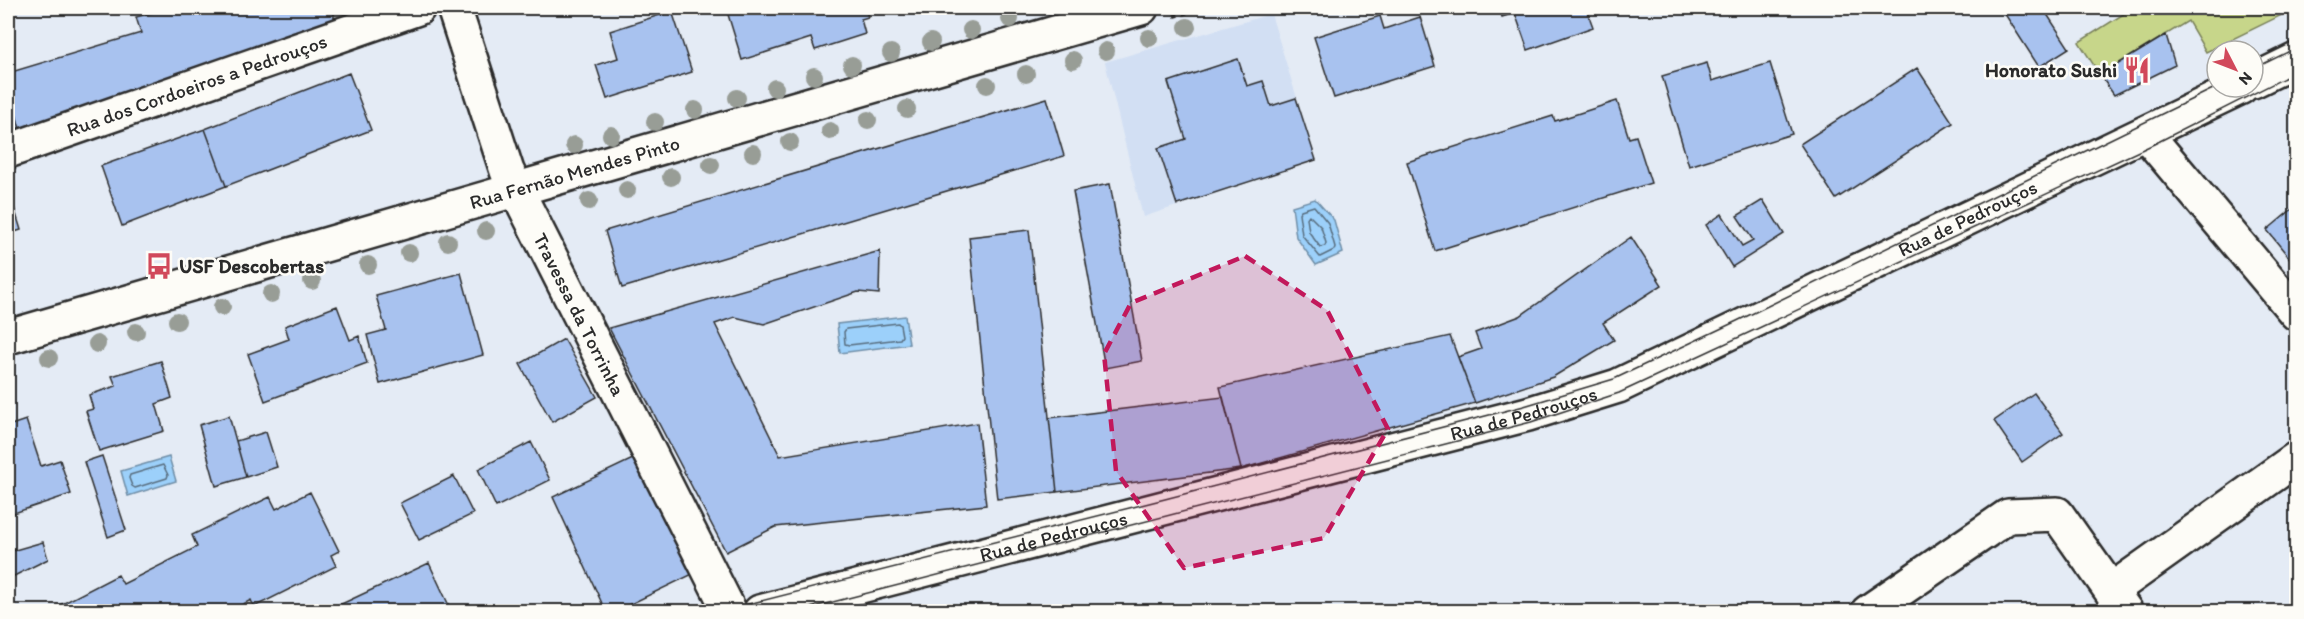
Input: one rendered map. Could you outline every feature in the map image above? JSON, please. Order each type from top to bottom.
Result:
[{"type":"street","name":"Rua dos Cordoeiros a Pedrouços","points":[[8,151],[418,8]]},
{"type":"street","name":"Travessa da Torrinha","points":[[454,8],[507,171],[730,612]]},
{"type":"street","name":"Rua Fernão Mendes Pinto","points":[[8,337],[1141,8]]},
{"type":"street","points":[[2265,75],[2296,60]]},
{"type":"street","name":"Rua de Pedrouços","points":[[760,612],[1516,417],[1618,386],[2217,99]]},
{"type":"street","points":[[2146,134],[2296,313]]},
{"type":"street","points":[[1868,612],[2008,516],[2057,514],[2119,601],[2296,459]]},
{"type":"path","points":[[2281,15],[2282,8]]},
{"type":"highlighted area","points":[[1245,256],[1327,310],[1388,429],[1324,538],[1184,568],[1116,471],[1104,354],[1131,303]]},
{"type":"shaded area","points":[[1271,14],[1316,160],[1143,217],[1105,62]]},
{"type":"green space","points":[[2133,8],[2296,8],[2233,39],[2205,39],[2205,50],[2188,21],[2100,75],[2079,42]]},
{"type":"water","points":[[1315,199],[1334,220],[1343,253],[1316,265],[1296,237],[1292,206]]},
{"type":"water","points":[[905,316],[909,344],[840,353],[837,324]]},
{"type":"water","points":[[169,457],[176,481],[128,496],[121,471]]},
{"type":"building","points":[[170,8],[334,8],[334,20],[22,137],[8,83],[8,73],[141,33],[136,17]]},
{"type":"building","points":[[726,8],[865,8],[868,17],[861,19],[865,34],[815,50],[811,38],[742,60]]},
{"type":"building","points":[[1499,8],[1586,8],[1593,27],[1528,50],[1515,13],[1502,17]]},
{"type":"building","points":[[2001,8],[2043,8],[2069,48],[2039,67]]},
{"type":"building","points":[[672,11],[692,72],[607,99],[596,65],[618,58],[610,31]]},
{"type":"building","points":[[1380,16],[1384,29],[1420,17],[1435,66],[1334,98],[1314,37]]},
{"type":"building","name":"Honorato Sushi","points":[[2166,35],[2175,65],[2114,95],[2100,75]]},
{"type":"building","points":[[1238,59],[1247,86],[1263,81],[1271,106],[1296,98],[1316,160],[1177,205],[1158,148],[1186,139],[1168,82]]},
{"type":"building","points":[[1707,63],[1712,81],[1770,63],[1792,134],[1689,166],[1662,76]]},
{"type":"building","points":[[1917,68],[1953,123],[1836,199],[1800,144]]},
{"type":"building","points":[[349,73],[371,130],[226,186],[205,129]]},
{"type":"building","points":[[8,83],[22,137],[8,141]]},
{"type":"building","points":[[1047,98],[1064,156],[622,288],[605,231]]},
{"type":"building","points":[[1617,101],[1629,138],[1636,136],[1651,183],[1435,251],[1407,162],[1553,116],[1555,121]]},
{"type":"building","points":[[205,129],[226,186],[122,226],[101,166]]},
{"type":"building","points":[[1110,184],[1142,361],[1105,368],[1073,191]]},
{"type":"building","points":[[8,188],[21,230],[8,234]]},
{"type":"building","points":[[1763,200],[1784,234],[1732,267],[1706,225],[1722,214],[1742,246],[1753,240],[1737,216]]},
{"type":"building","points":[[2296,206],[2296,266],[2267,230]]},
{"type":"building","points":[[1029,230],[1057,492],[997,499],[969,237]]},
{"type":"building","points":[[1631,237],[1662,285],[1603,323],[1614,340],[1553,377],[1475,403],[1458,357],[1481,349],[1475,333],[1520,316]]},
{"type":"building","points":[[880,251],[879,294],[858,292],[764,324],[735,317],[715,324],[780,456],[977,423],[986,505],[775,527],[726,552],[609,328]]},
{"type":"building","points":[[461,273],[483,355],[380,384],[367,335],[386,330],[376,296]]},
{"type":"building","points":[[337,306],[350,340],[359,336],[367,363],[265,401],[248,354],[289,339],[285,326]]},
{"type":"building","points":[[1450,336],[1475,403],[1241,469],[1220,387]]},
{"type":"building","points":[[564,339],[597,397],[552,422],[520,364]]},
{"type":"building","points":[[161,361],[172,398],[156,404],[164,431],[99,451],[86,411],[93,409],[89,395],[116,386],[112,376]]},
{"type":"building","points":[[2034,393],[2063,433],[2022,462],[1994,421]]},
{"type":"building","points":[[1223,397],[1241,469],[1057,492],[1049,418]]},
{"type":"building","points":[[229,416],[246,477],[216,486],[199,425]]},
{"type":"building","points":[[26,420],[41,466],[60,460],[71,494],[8,515],[8,426]]},
{"type":"building","points":[[266,432],[277,467],[246,477],[236,441]]},
{"type":"building","points":[[531,442],[550,480],[496,507],[478,469]]},
{"type":"building","points":[[102,456],[126,530],[108,537],[84,462]]},
{"type":"building","points":[[639,456],[699,571],[614,612],[606,612],[553,497]]},
{"type":"building","points":[[454,476],[473,514],[419,540],[400,503]]},
{"type":"building","points":[[310,492],[339,551],[331,555],[336,566],[254,607],[251,600],[228,612],[58,612],[56,607],[118,575],[123,584],[197,547],[192,535],[270,497],[276,509]]},
{"type":"building","points":[[43,542],[48,559],[8,579],[8,552]]},
{"type":"building","points":[[429,563],[452,612],[334,612],[333,608]]},
{"type":"tram line","points":[[2265,63],[2296,48]]},
{"type":"tram line","points":[[794,612],[1531,422],[1619,393],[2154,144],[2296,72]]},
{"type":"tram line","points":[[717,612],[1524,406],[1614,379],[2205,93]]},
{"type":"place","name":"Honorato Sushi","points":[[2137,70]]},
{"type":"place","name":"USF Descobertas","points":[[159,266]]}]
